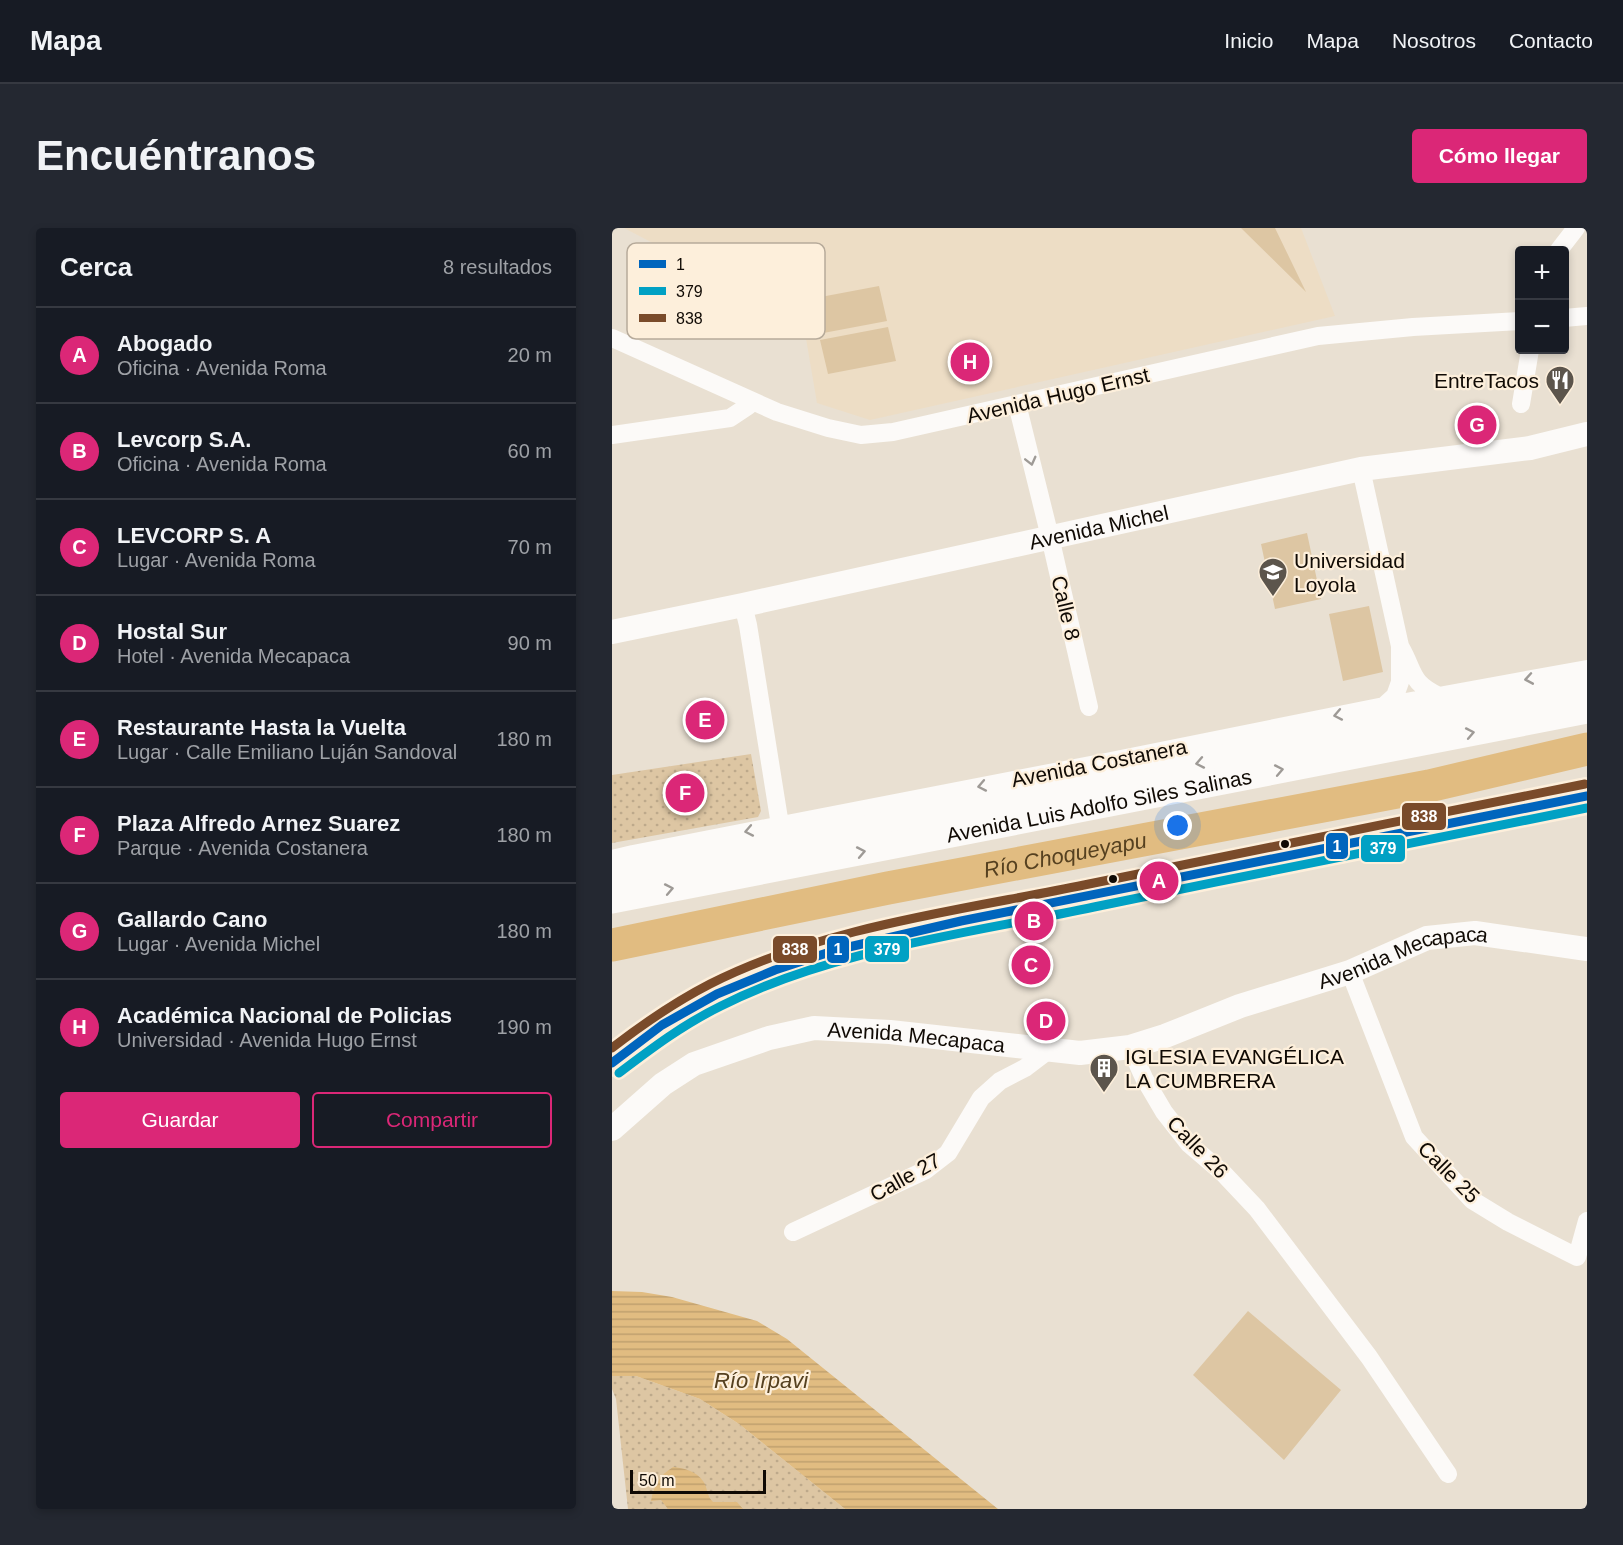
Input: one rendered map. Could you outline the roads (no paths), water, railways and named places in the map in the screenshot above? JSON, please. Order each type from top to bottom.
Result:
[{"type":"main road","name":"Avenida Luis Adolfo Siles Salinas","points":[[612,875],[818,839],[1587,686]]},
{"type":"main road","name":"Avenida Luis Adolfo Siles Salinas","points":[[612,900],[1587,710]]},
{"type":"main road","points":[[612,1063],[634,1043],[672,1018],[747,980],[802,959],[875,940],[1210,870],[1587,796]]},
{"type":"street","points":[[1562,246],[1576,228]]},
{"type":"street","points":[[1569,318],[1587,316]]},
{"type":"street","name":"Avenida Hugo Ernst","points":[[612,338],[751,401],[828,428],[861,435],[894,432],[1318,336],[1413,327],[1515,321]]},
{"type":"street","points":[[1521,404],[1529,354]]},
{"type":"street","points":[[612,435],[730,418],[748,406],[751,401]]},
{"type":"street","name":"Calle 8","points":[[1017,404],[1089,707]]},
{"type":"street","name":"Avenida Michel","points":[[612,632],[1361,469],[1530,448],[1587,434]]},
{"type":"street","points":[[1361,469],[1400,646],[1400,682],[1395,696],[1384,706]]},
{"type":"street","points":[[743,605],[780,825]]},
{"type":"street","points":[[1400,646],[1410,663],[1415,680],[1425,689],[1439,696]]},
{"type":"street","name":"Avenida Costanera","points":[[612,860],[1384,706],[1587,669]]},
{"type":"street","name":"Avenida Mecapaca","points":[[612,1129],[663,1084],[694,1064],[770,1038],[814,1028],[872,1030],[1080,1053],[1130,1047],[1165,1036],[1240,1006],[1350,972],[1427,938],[1475,933],[1587,949]]},
{"type":"street","name":"Calle 25","points":[[1350,972],[1414,1137],[1472,1200],[1508,1222],[1577,1257],[1587,1221]]},
{"type":"street","name":"Calle 26","points":[[1130,1047],[1144,1078],[1170,1120],[1189,1144],[1224,1174],[1257,1209],[1369,1357],[1448,1474]]},
{"type":"street","name":"Calle 27","points":[[793,1232],[926,1170],[948,1153],[981,1098],[1000,1081],[1024,1068],[1050,1049]]},
{"type":"water","name":"Río Irpavi","points":[[612,1291],[642,1292],[672,1297],[757,1321],[787,1339],[998,1509],[845,1509],[739,1424],[700,1399],[636,1376],[612,1376]]},
{"type":"water","points":[[673,1467],[697,1475],[705,1483],[713,1502],[737,1502],[743,1509],[668,1509],[661,1500],[651,1501],[658,1481]]},
{"type":"waterway","name":"Río Choqueyapu","points":[[612,945],[888,888],[1429,786],[1587,749]]},
{"type":"place","name":"Académica Nacional de Policias","points":[[970,362]]},
{"type":"place","name":"EntreTacos","points":[[1560,406]]},
{"type":"place","name":"Gallardo Cano","points":[[1477,425]]},
{"type":"place","name":"Universidad Loyola","points":[[1273,598]]},
{"type":"place","name":"Restaurante Hasta la Vuelta","points":[[705,720]]},
{"type":"place","name":"Plaza Alfredo Arnez Suarez","points":[[685,793]]},
{"type":"place","name":"Abogado","points":[[1159,881]]},
{"type":"place","name":"Levcorp S.A.","points":[[1034,921]]},
{"type":"place","name":"LEVCORP S. A","points":[[1031,965]]},
{"type":"place","name":"Hostal Sur","points":[[1046,1021]]},
{"type":"place","name":"IGLESIA EVANGÉLICA LA CUMBRERA","points":[[1104,1094]]}]
